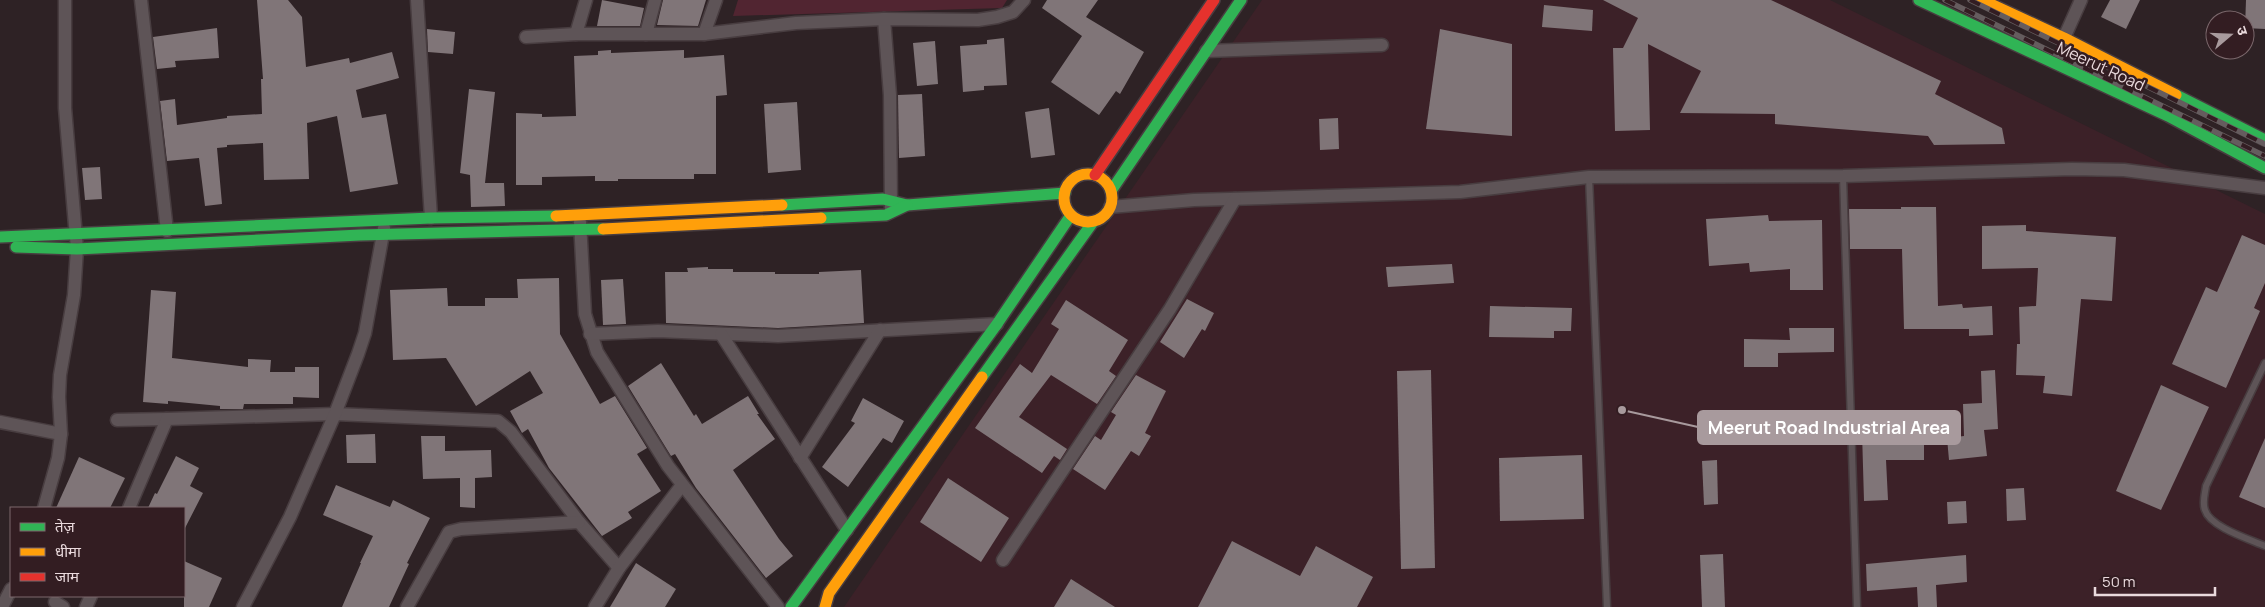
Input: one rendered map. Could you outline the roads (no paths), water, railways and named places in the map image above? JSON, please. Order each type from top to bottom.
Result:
[{"type":"street","points":[[44,507],[58,458],[61,434],[60,375],[74,295],[78,249],[65,108],[65,0]]},
{"type":"street","points":[[141,0],[167,231]]},
{"type":"street","points":[[417,0],[431,218]]},
{"type":"street","points":[[576,34],[586,0]]},
{"type":"street","points":[[646,34],[655,0]]},
{"type":"street","points":[[704,34],[716,0]]},
{"type":"street","points":[[526,37],[576,34],[704,34],[796,23],[884,19],[978,20],[1012,12],[1024,0]]},
{"type":"street","points":[[1095,175],[1214,0]]},
{"type":"street","points":[[1111,191],[1241,0]]},
{"type":"street","name":"Meerut Road","points":[[1919,0],[2168,116],[2265,168]]},
{"type":"street","name":"Meerut Road","points":[[1982,0],[2064,38],[2265,140]]},
{"type":"street","points":[[2064,38],[2081,0]]},
{"type":"street","points":[[884,19],[890,95],[891,214]]},
{"type":"street","points":[[1206,51],[1382,45]]},
{"type":"street","points":[[1110,207],[1147,203],[1235,199],[1460,192],[1589,177],[1843,176],[2072,169],[2124,170],[2265,188]]},
{"type":"street","points":[[827,606],[828,593],[1093,222],[1100,218],[1110,207],[1111,191],[1108,184],[1095,175],[1080,176],[1068,186],[1065,193],[1065,205],[1071,215],[1078,219],[1093,222]]},
{"type":"street","points":[[0,248],[78,249],[384,227],[431,218],[580,216],[892,200],[907,205],[1065,193]]},
{"type":"street","points":[[1003,560],[1170,309],[1235,199]]},
{"type":"street","points":[[0,237],[167,231],[384,227],[581,230],[891,214],[907,205]]},
{"type":"street","points":[[791,607],[997,324],[1071,215]]},
{"type":"street","points":[[580,216],[585,314],[597,352],[682,485],[778,607]]},
{"type":"street","points":[[243,607],[290,517],[335,414],[365,332],[384,227]]},
{"type":"street","points":[[590,334],[658,331],[778,336],[997,324]]},
{"type":"street","points":[[800,458],[880,330]]},
{"type":"street","points":[[721,334],[847,530]]},
{"type":"street","points":[[117,420],[335,414],[498,421],[511,432],[579,522],[619,568]]},
{"type":"street","points":[[129,507],[167,419]]},
{"type":"street","points":[[0,422],[61,434]]},
{"type":"street","points":[[595,607],[619,568],[682,485]]},
{"type":"street","points":[[407,607],[449,532],[461,529],[579,522]]},
{"type":"street","points":[[2,607],[10,591]]},
{"type":"lane","points":[[1843,176],[1857,607]]},
{"type":"lane","points":[[1589,177],[1607,607]]},
{"type":"lane","points":[[2265,362],[2206,486],[2203,502],[2205,512],[2211,521],[2265,546]]},
{"type":"railway","points":[[1945,0],[2265,156]]},
{"type":"railway","points":[[1970,0],[2265,144]]},
{"type":"place","name":"Meerut Road Industrial Area","points":[[1622,410]]}]
